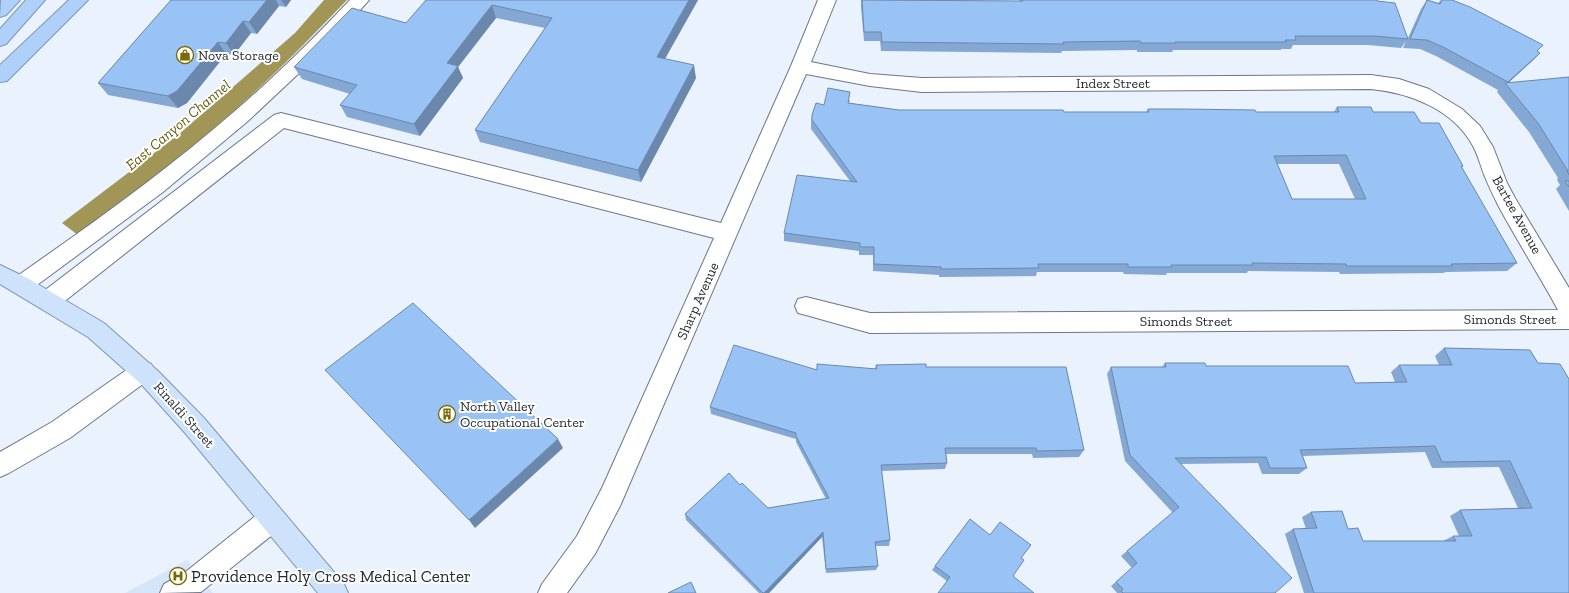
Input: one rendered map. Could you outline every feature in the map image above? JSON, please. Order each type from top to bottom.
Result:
[{"type":"highway","points":[[0,11],[11,0]]},
{"type":"highway","points":[[0,40],[36,0]]},
{"type":"highway","points":[[0,76],[79,0]]},
{"type":"main road","name":"Rinaldi Street","points":[[0,274],[21,284],[96,330],[143,370],[195,426],[335,593]]},
{"type":"street","points":[[21,284],[87,239],[164,180],[257,104],[341,22],[360,0]]},
{"type":"street","name":"Sharp Avenue","points":[[551,593],[586,545],[611,497],[728,233],[827,0]]},
{"type":"street","name":"Index Street","points":[[800,66],[870,80],[904,84],[1371,82],[1399,86],[1426,96]]},
{"type":"street","name":"Bartee Avenue","points":[[1426,96],[1441,104],[1465,122],[1480,142],[1499,188],[1569,308]]},
{"type":"street","points":[[48,301],[281,120],[728,233]]},
{"type":"street","name":"Simonds Street","points":[[806,306],[870,323],[1569,319]]},
{"type":"street","points":[[0,465],[61,430],[143,370]]},
{"type":"street","points":[[173,593],[192,583],[272,519]]},
{"type":"shaded area","points":[[324,0],[347,0],[274,74],[210,132],[78,235],[62,223],[178,135],[295,33]]},
{"type":"shaded area","name":"Providence Holy Cross Medical Center","points":[[187,560],[213,593],[125,593]]},
{"type":"building","name":"Nova Storage","points":[[171,0],[267,0],[249,22],[243,21],[226,43],[218,42],[177,91],[168,96],[98,83]]},
{"type":"building","points":[[426,0],[689,0],[657,57],[694,65],[638,170],[475,130],[552,18],[492,5],[447,63],[458,66],[414,124],[340,105],[357,85],[294,67],[352,8],[406,23]]},
{"type":"building","points":[[862,0],[1377,0],[1395,3],[1408,39],[1374,36],[1295,36],[1296,40],[1285,40],[1286,42],[1141,43],[1140,41],[1063,42],[1064,44],[882,42],[881,32],[864,32]]},
{"type":"building","points":[[1427,0],[1440,4],[1442,0],[1452,0],[1470,7],[1543,45],[1537,51],[1540,53],[1508,82],[1443,47],[1427,40],[1410,39]]},
{"type":"building","points":[[1569,77],[1569,175],[1538,123],[1505,83]]},
{"type":"building","points":[[828,88],[850,92],[848,103],[899,110],[1063,110],[1064,112],[1149,112],[1148,109],[1181,109],[1255,110],[1256,112],[1339,112],[1337,107],[1371,107],[1373,112],[1414,112],[1421,123],[1439,123],[1463,166],[1461,166],[1517,263],[1451,264],[1452,266],[1347,266],[1346,264],[1252,263],[1253,265],[1171,265],[1171,267],[1128,267],[1128,264],[1038,264],[1039,268],[941,269],[941,267],[874,264],[874,247],[860,247],[860,243],[784,233],[797,175],[857,182],[812,120],[816,103],[824,105]],"holes":[[[1346,155],[1366,199],[1292,199],[1274,156]]]},
{"type":"building","points":[[1565,181],[1569,181],[1569,187]]},
{"type":"building","name":"North Valley Occupational Center","points":[[413,303],[558,439],[469,520],[325,370]]},
{"type":"building","points":[[734,345],[817,370],[817,364],[877,369],[876,365],[926,364],[926,367],[1066,367],[1084,450],[1037,451],[1036,448],[945,448],[947,463],[881,465],[890,540],[875,542],[878,566],[826,569],[823,532],[763,593],[685,514],[729,473],[740,485],[742,483],[768,508],[829,498],[796,436],[796,433],[710,407]]},
{"type":"building","points":[[1444,348],[1530,350],[1538,363],[1560,364],[1569,379],[1569,593],[1314,593],[1293,529],[1317,528],[1311,512],[1342,511],[1348,529],[1358,528],[1363,541],[1456,541],[1453,536],[1472,536],[1460,510],[1532,508],[1510,461],[1442,462],[1435,446],[1300,450],[1307,468],[1270,468],[1266,457],[1175,458],[1292,578],[1275,593],[1123,593],[1121,591],[1123,589],[1116,582],[1137,563],[1127,551],[1179,507],[1130,455],[1111,367],[1166,367],[1165,363],[1205,363],[1206,366],[1348,366],[1355,383],[1407,382],[1399,365],[1452,365]]},
{"type":"building","points":[[970,519],[990,535],[1000,522],[1031,545],[1021,558],[1024,560],[1013,576],[1034,593],[938,593],[950,577],[935,566]]},
{"type":"building","points":[[691,582],[696,593],[668,593]]},
{"type":"place","name":"Nova Storage","points":[[185,55]]},
{"type":"place","name":"North Valley Occupational Center","points":[[447,414]]},
{"type":"place","name":"Providence Holy Cross Medical Center","points":[[178,576]]},
{"type":"water label","name":"East Canyon Channel","points":[[178,125]]}]
